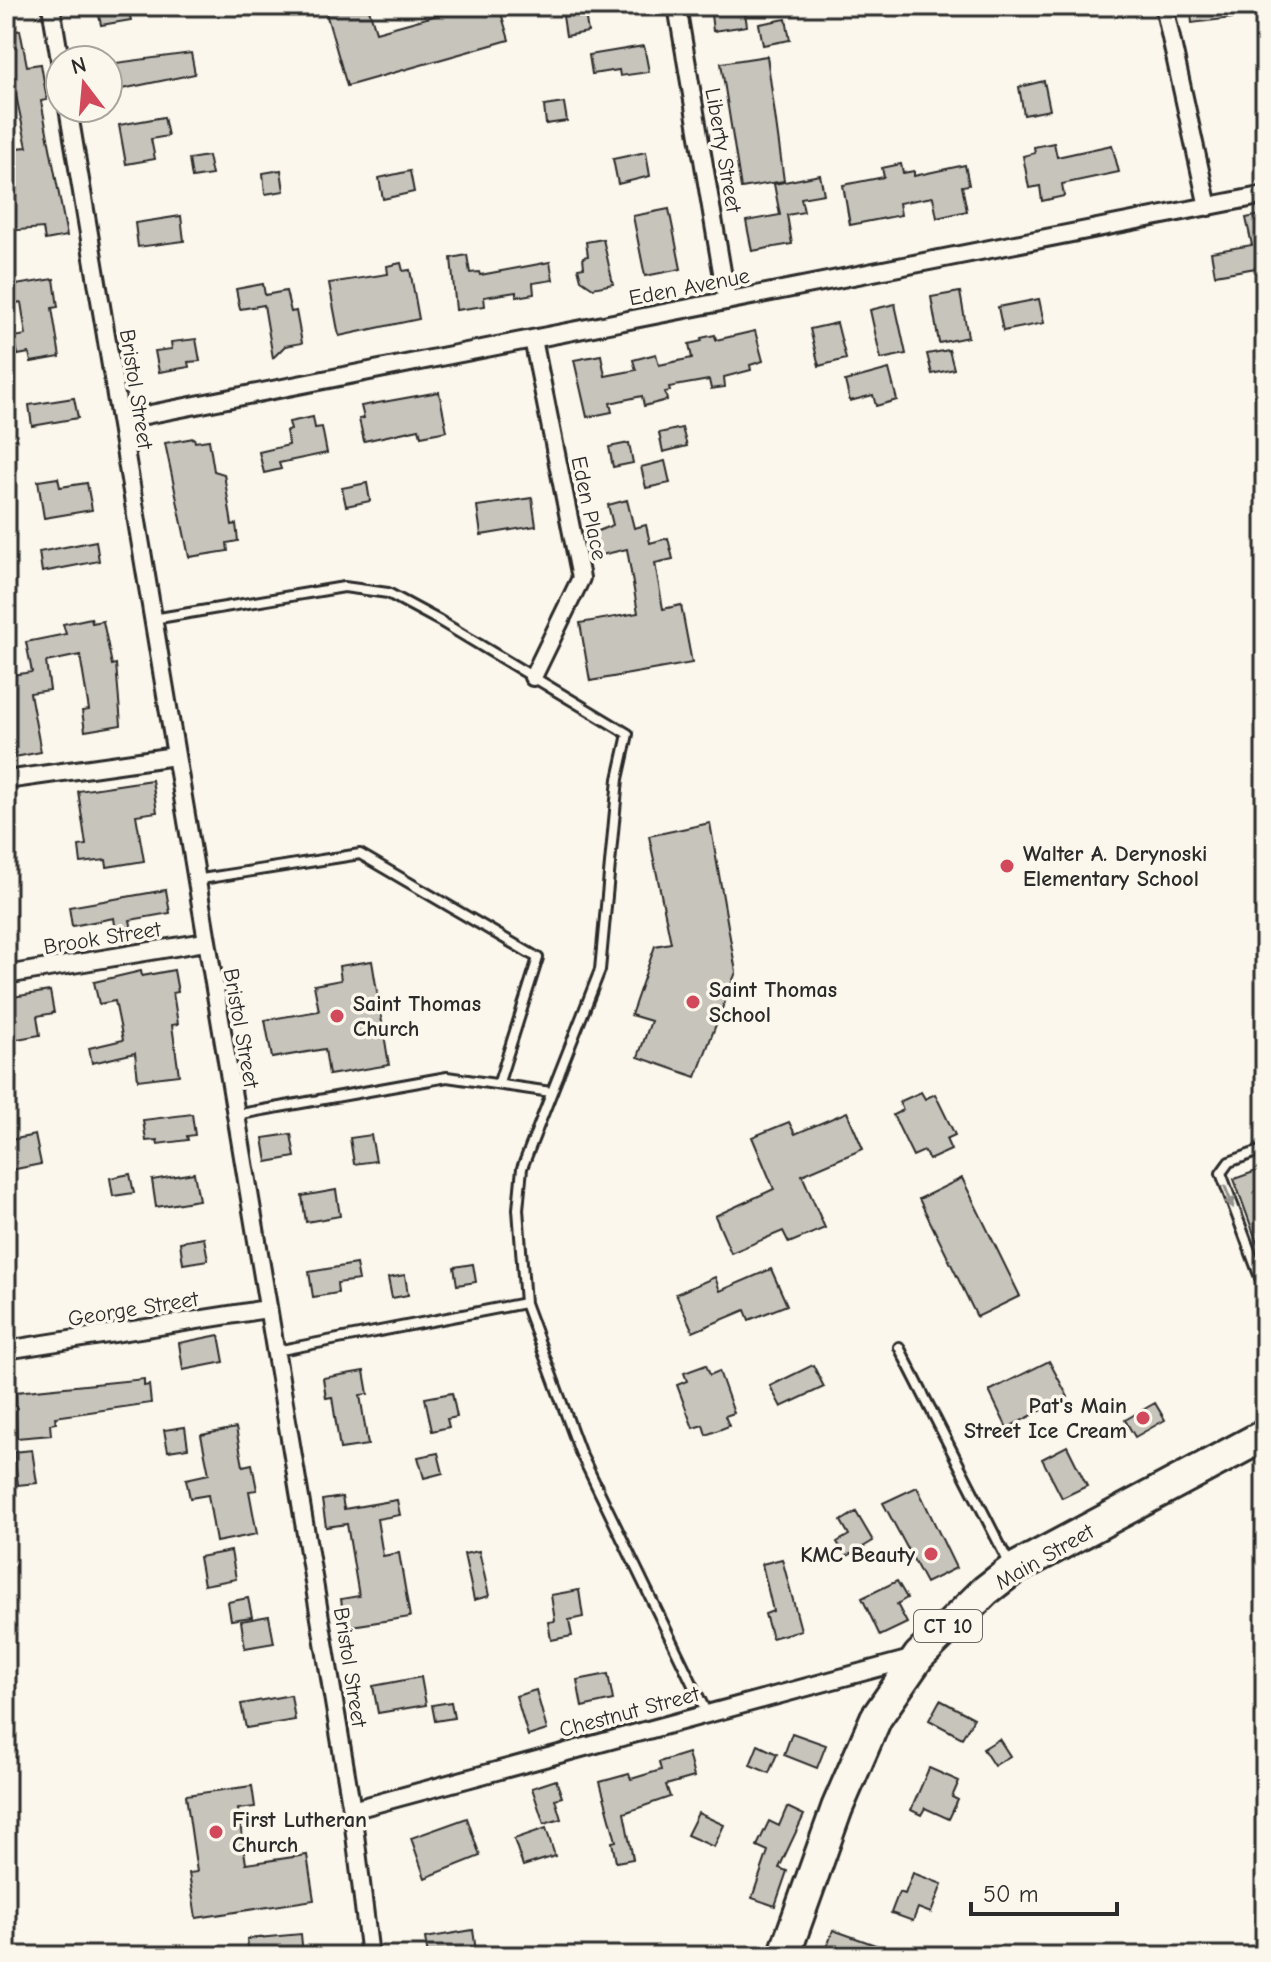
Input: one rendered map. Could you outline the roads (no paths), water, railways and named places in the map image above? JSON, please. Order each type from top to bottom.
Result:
[{"type":"highway","name":"Main Street","points":[[784,1956],[837,1808],[876,1718],[919,1656],[985,1591],[1012,1570],[1265,1435]]},
{"type":"street","points":[[51,6],[57,44]]},
{"type":"street","name":"Liberty Street","points":[[677,6],[727,301]]},
{"type":"street","points":[[1164,6],[1208,207]]},
{"type":"street","name":"Bristol Street","points":[[71,124],[352,1810],[370,1956]]},
{"type":"street","name":"Eden Avenue","points":[[120,420],[1265,195]]},
{"type":"street","name":"Eden Place","points":[[533,339],[581,578],[533,677]]},
{"type":"street","points":[[6,780],[175,756]]},
{"type":"street","name":"Brook Street","points":[[6,975],[205,942]]},
{"type":"street","name":"George Street","points":[[6,1350],[267,1309]]},
{"type":"street","name":"Chestnut Street","points":[[352,1810],[919,1656]]},
{"type":"lane","points":[[153,619],[344,587],[388,593],[628,734],[618,779],[600,970],[522,1168],[518,1209],[525,1303],[580,1452],[706,1712]]},
{"type":"lane","points":[[195,880],[360,854],[538,958],[499,1082]]},
{"type":"lane","points":[[234,1115],[447,1077],[499,1082],[551,1092]]},
{"type":"lane","points":[[1265,1149],[1229,1162],[1221,1173],[1265,1291]]},
{"type":"lane","points":[[276,1351],[525,1303]]},
{"type":"lane","points":[[899,1347],[1012,1570]]},
{"type":"place","name":"Walter A. Derynoski Elementary School","points":[[1007,866]]},
{"type":"place","name":"Saint Thomas School","points":[[693,1002]]},
{"type":"place","name":"Saint Thomas Church","points":[[337,1016]]},
{"type":"place","name":"Pat's Main Street Ice Cream","points":[[1143,1418]]},
{"type":"place","name":"KMC Beauty","points":[[931,1554]]},
{"type":"place","name":"First Lutheran Church","points":[[216,1832]]}]
